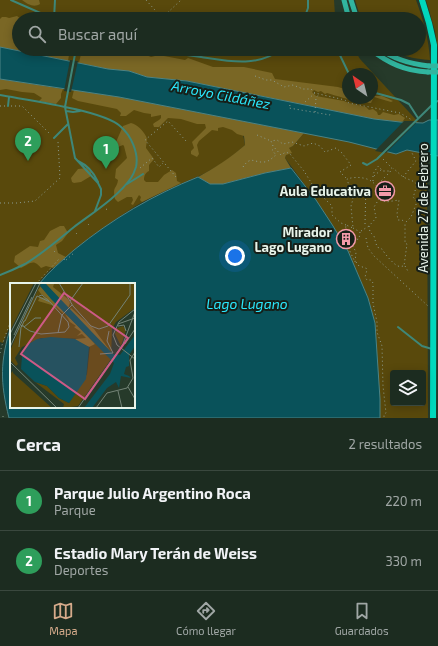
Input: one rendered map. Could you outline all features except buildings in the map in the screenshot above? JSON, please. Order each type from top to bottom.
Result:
[{"type":"main road","points":[[344,0],[347,12]]},
{"type":"main road","points":[[351,0],[355,12]]},
{"type":"main road","name":"Avenida 27 de Febrero","points":[[422,0],[426,12]]},
{"type":"main road","name":"Avenida 27 de Febrero","points":[[426,13],[434,45],[436,102],[434,118],[433,418]]},
{"type":"main road","points":[[380,56],[400,67],[409,70],[438,72]]},
{"type":"main road","points":[[391,56],[402,61],[418,65],[438,66]]},
{"type":"lane","points":[[11,0],[38,12]]},
{"type":"lane","points":[[55,12],[56,0]]},
{"type":"lane","points":[[307,12],[308,0]]},
{"type":"lane","points":[[75,56],[65,108],[76,158],[98,183],[101,189],[101,195],[94,211]]},
{"type":"lane","points":[[195,56],[232,62],[249,62],[268,56]]},
{"type":"lane","points":[[340,56],[346,68]]},
{"type":"lane","points":[[378,94],[402,100],[409,104],[418,118]]},
{"type":"lane","points":[[0,95],[81,111],[110,119],[120,126],[131,140],[137,157],[136,168],[131,178],[124,185],[94,211],[26,263],[0,276]]},
{"type":"lane","points":[[8,106],[9,97]]},
{"type":"lane","points":[[363,163],[366,165],[370,164],[436,102]]},
{"type":"lane","points":[[66,111],[81,111]]},
{"type":"lane","points":[[54,138],[68,124]]},
{"type":"lane","points":[[124,185],[143,174]]},
{"type":"lane","points":[[398,327],[422,346],[433,349]]},
{"type":"path","points":[[146,0],[157,12]]},
{"type":"path","points":[[168,12],[181,0]]},
{"type":"path","points":[[255,76],[266,80],[272,80],[284,87],[293,85],[303,89],[311,89],[315,93],[345,100],[348,103],[400,113],[413,122]]},
{"type":"path","points":[[305,102],[315,93]]},
{"type":"path","points":[[315,112],[316,98],[319,94]]},
{"type":"path","points":[[290,105],[289,108],[330,115],[330,113]]},
{"type":"path","points":[[0,106],[22,106],[58,142],[60,178],[35,201],[17,203],[0,202]]},
{"type":"path","points":[[176,177],[145,140],[168,121],[186,141]]},
{"type":"path","points":[[257,135],[271,141],[277,140],[283,144],[292,142],[304,146],[314,143],[320,146],[325,152],[336,148],[351,165],[340,172],[347,179],[353,199],[351,206],[353,228]]},
{"type":"path","points":[[271,141],[274,148],[281,155],[286,152],[290,154],[304,171],[315,189],[332,206],[332,215],[341,223],[360,232]]},
{"type":"path","points":[[244,167],[246,162],[250,160],[265,162],[270,160],[276,155],[272,150],[274,148]]},
{"type":"path","points":[[403,177],[416,161],[412,153]]},
{"type":"path","points":[[380,154],[392,168],[403,177],[417,184],[413,197],[417,202],[411,217],[405,223],[404,234],[406,244],[404,266],[409,273]]},
{"type":"path","points":[[143,174],[138,169],[152,158],[159,167],[164,163]]},
{"type":"path","points":[[349,240],[359,239],[360,232],[369,226],[376,218],[374,207],[379,199],[376,186],[373,181],[373,176],[378,166],[383,171],[391,171]]},
{"type":"path","points":[[376,186],[391,171],[392,168]]},
{"type":"path","points":[[373,176],[382,169]]},
{"type":"path","points":[[347,179],[356,177],[367,178],[373,181]]},
{"type":"path","points":[[379,183],[389,192]]},
{"type":"path","points":[[366,184],[366,224]]},
{"type":"path","points":[[379,199],[386,202],[398,200],[398,220],[402,220],[405,223]]},
{"type":"path","points":[[346,225],[344,233],[349,240]]},
{"type":"path","points":[[369,226],[370,232],[374,236],[377,247],[382,249],[384,254],[396,266],[404,266]]},
{"type":"path","points":[[366,238],[368,248],[374,256],[434,312]]},
{"type":"path","points":[[349,240],[346,243],[355,262],[359,266],[366,268],[367,270],[365,277],[373,283],[373,303],[377,322],[377,332],[383,353],[383,386],[386,409],[384,418]]},
{"type":"path","points":[[353,240],[351,243],[356,252],[355,262]]},
{"type":"path","points":[[64,259],[65,261],[76,252]]},
{"type":"path","points":[[37,283],[59,259]]},
{"type":"path","points":[[0,353],[10,323]]},
{"type":"shaded area","points":[[0,0],[334,0],[335,12],[12,12],[12,56],[358,56],[368,68],[342,68],[342,104],[378,104],[378,78],[421,125],[427,154],[428,418],[380,418],[375,323],[368,298],[348,251],[316,200],[285,158],[288,148],[293,146],[304,133],[243,134],[245,145],[229,158],[205,173],[146,200],[112,221],[61,261],[59,260],[38,283],[10,283],[10,326],[3,343],[0,342]]},
{"type":"shaded area","points":[[22,0],[39,0],[40,4],[33,6]]},
{"type":"shaded area","points":[[355,0],[416,0],[420,12],[359,12]]},
{"type":"shaded area","points":[[426,0],[438,0],[438,48],[435,31]]},
{"type":"shaded area","points":[[2,17],[12,17],[12,49],[0,47],[0,19]]},
{"type":"shaded area","points":[[426,35],[430,60],[405,56],[426,56]]},
{"type":"shaded area","points":[[44,56],[69,56],[68,61]]},
{"type":"shaded area","points":[[80,56],[164,56],[185,60],[188,58],[213,67],[244,67],[272,73],[275,79],[342,88],[342,98],[327,93],[325,94],[321,91],[318,92],[314,90],[312,92],[316,96],[342,101],[342,104],[353,104],[366,107],[369,110],[373,109],[378,115],[383,112],[394,115],[399,114],[405,118],[400,122],[374,119],[187,81],[147,77],[129,71],[108,69],[79,63]]},
{"type":"shaded area","points":[[0,79],[63,89],[61,98],[56,104],[39,101],[42,98],[34,93],[6,89],[0,90]]},
{"type":"shaded area","points":[[74,90],[119,97],[304,133],[293,146],[289,148],[292,153],[286,155],[285,158],[291,168],[223,184],[210,184],[198,177],[234,154],[245,145],[244,136],[223,127],[218,128],[218,131],[212,130],[199,141],[197,145],[199,154],[197,157],[191,154],[191,151],[194,148],[192,142],[206,128],[205,124],[197,124],[181,119],[168,118],[159,127],[154,127],[153,124],[161,118],[161,115],[151,117],[151,114],[134,110],[126,116],[120,116],[121,113],[117,109],[78,101],[72,98]]},
{"type":"shaded area","points":[[378,96],[382,96],[393,101],[391,102],[378,98]]},
{"type":"shaded area","points":[[131,123],[143,131],[147,139],[146,148],[154,159],[149,165],[149,171],[145,175],[144,180],[146,182],[158,182],[164,175],[172,170],[176,173],[177,181],[181,183],[142,202],[139,195],[133,205],[131,204],[133,200],[132,197],[127,197],[118,202],[115,199],[114,192],[118,180],[115,178],[116,169],[127,158],[124,146],[118,147],[116,142],[123,126]]},
{"type":"shaded area","points":[[87,168],[91,172],[91,176],[81,182],[72,182],[71,178],[78,169]]},
{"type":"shaded area","points":[[60,226],[64,226],[68,233],[62,241],[56,245],[58,253],[66,257],[53,268],[46,266],[41,268],[36,263],[31,263],[21,268],[14,262],[15,256],[30,246],[38,247],[40,241],[44,240],[50,231]]},
{"type":"water","name":"Arroyo Cildáñez","points":[[0,47],[12,49],[12,56],[44,56],[108,69],[129,71],[147,77],[187,81],[374,119],[423,123],[429,120],[438,120],[438,156],[407,150],[396,154],[349,142],[119,97],[0,79]]},
{"type":"water","name":"Lago Lugano","points":[[291,168],[316,200],[348,251],[368,298],[375,323],[380,418],[9,418],[2,372],[10,329],[10,408],[135,408],[135,283],[40,283],[51,270],[103,228],[133,209],[181,184],[198,177],[210,184],[223,184]]},
{"type":"pier","points":[[70,60],[78,61],[71,92],[64,91]]},
{"type":"pier","points":[[404,121],[414,121],[416,123],[386,153],[375,151]]},
{"type":"place","name":"Estadio Mary Terán de Weiss","points":[[28,161]]},
{"type":"place","name":"Parque Julio Argentino Roca","points":[[106,169]]},
{"type":"place","name":"Aula Educativa","points":[[385,191]]},
{"type":"place","name":"Mirador Lago Lugano","points":[[346,239]]}]
